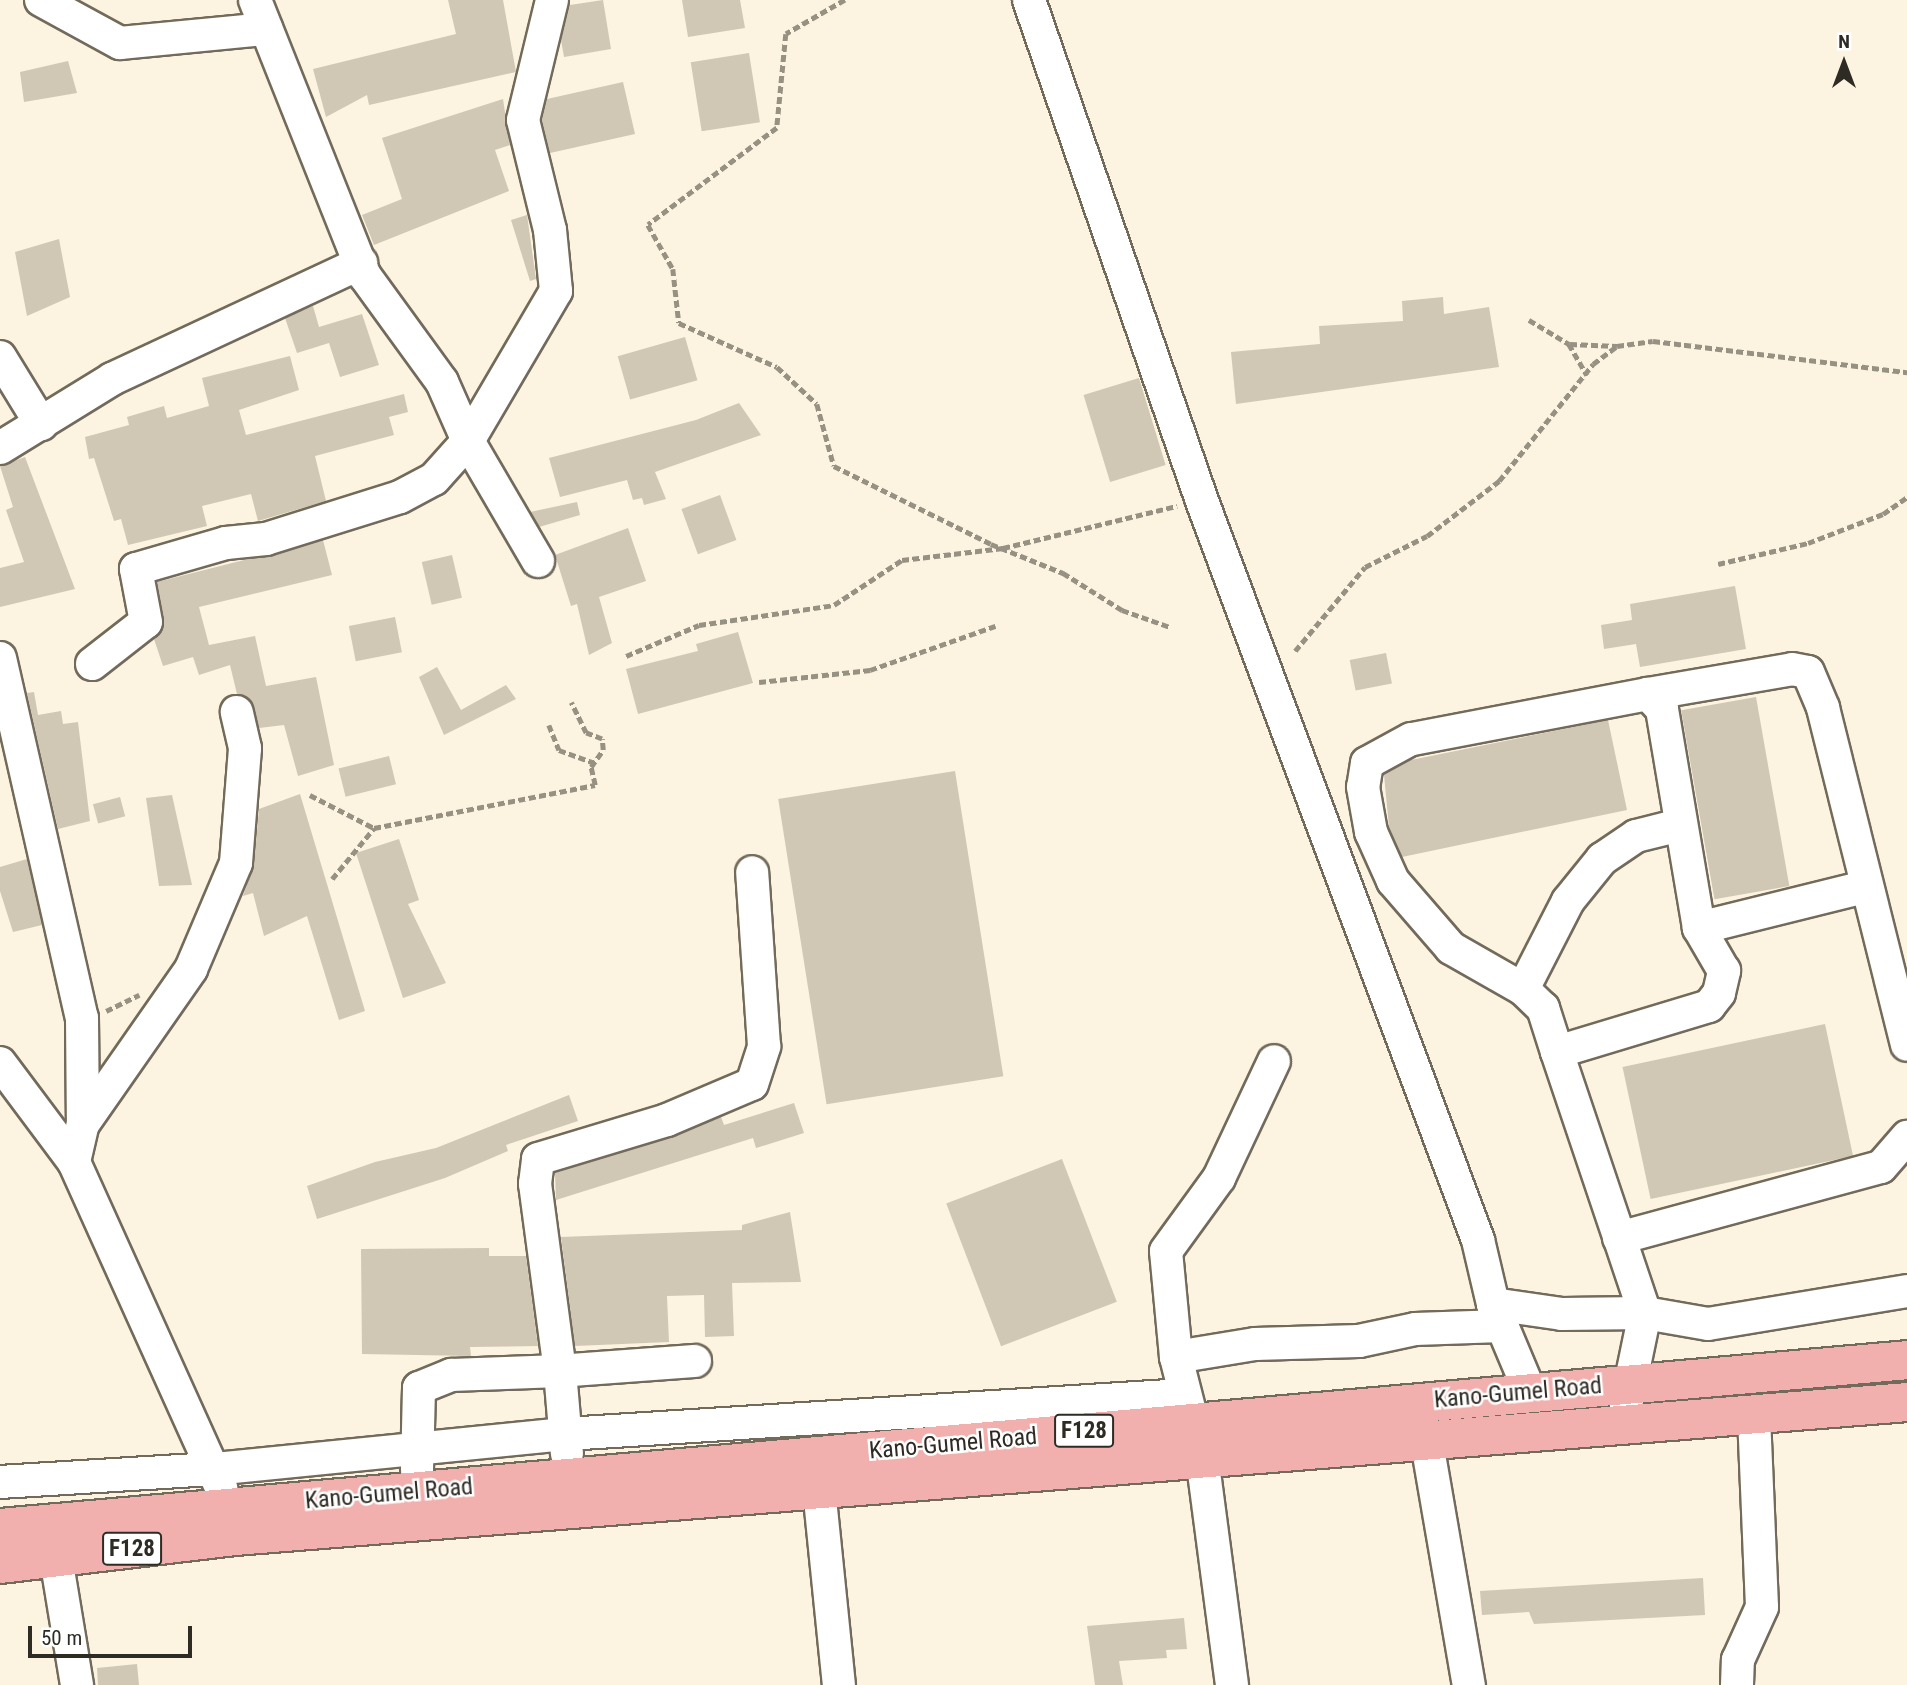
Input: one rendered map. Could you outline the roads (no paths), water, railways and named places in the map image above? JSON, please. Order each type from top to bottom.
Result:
[{"type":"main road","name":"Kano-Gumel Road","points":[[0,1528],[416,1489],[482,1501],[570,1476],[1193,1426],[1531,1392],[1907,1360]]},
{"type":"main road","name":"Kano-Gumel Road","points":[[0,1564],[482,1501],[819,1489],[1193,1426],[1427,1443],[1621,1424],[1907,1402]]},
{"type":"street","points":[[41,0],[120,43],[267,12],[361,263],[442,382],[468,441],[538,561]]},
{"type":"street","points":[[92,664],[146,622],[136,569],[226,543],[266,539],[400,497],[434,479],[468,441],[556,291],[551,230],[525,144],[523,120],[552,0]]},
{"type":"street","points":[[1028,0],[1202,500],[1478,1240],[1498,1315],[1531,1392]]},
{"type":"street","points":[[0,448],[112,379],[361,263]]},
{"type":"street","points":[[0,357],[41,424]]},
{"type":"street","points":[[0,658],[82,1018],[83,1124],[74,1162]]},
{"type":"street","points":[[1621,1424],[1645,1313],[1543,1008],[1523,989],[1451,948],[1393,881],[1371,832],[1363,787],[1367,763],[1411,739],[1792,669],[1808,672],[1823,708],[1865,887],[1898,970],[1907,1045]]},
{"type":"street","points":[[1557,1052],[1709,1006],[1724,971],[1699,928],[1662,709],[1648,694]]},
{"type":"street","points":[[83,1124],[191,969],[236,863],[245,748],[237,712]]},
{"type":"street","points":[[1523,989],[1568,901],[1602,859],[1636,836],[1680,825]]},
{"type":"street","points":[[570,1476],[560,1371],[535,1184],[537,1159],[667,1120],[752,1084],[764,1046],[752,872]]},
{"type":"street","points":[[1699,928],[1865,887]]},
{"type":"street","points":[[1232,1685],[1193,1426],[1176,1357],[1166,1251],[1219,1178],[1274,1061]]},
{"type":"street","points":[[0,1063],[74,1162],[214,1469],[228,1507]]},
{"type":"street","points":[[1619,1238],[1881,1167],[1907,1137]]},
{"type":"street","points":[[1176,1357],[1255,1344],[1359,1341],[1498,1315],[1645,1313],[1708,1324],[1907,1291]]},
{"type":"street","points":[[416,1489],[419,1388],[451,1375],[560,1371],[695,1361]]},
{"type":"street","points":[[1737,1685],[1738,1660],[1762,1606],[1754,1413]]},
{"type":"street","points":[[0,1482],[214,1469],[566,1434],[1193,1426]]},
{"type":"street","points":[[1427,1443],[1469,1685]]},
{"type":"street","points":[[819,1489],[839,1685]]},
{"type":"street","points":[[56,1558],[77,1685]]}]
